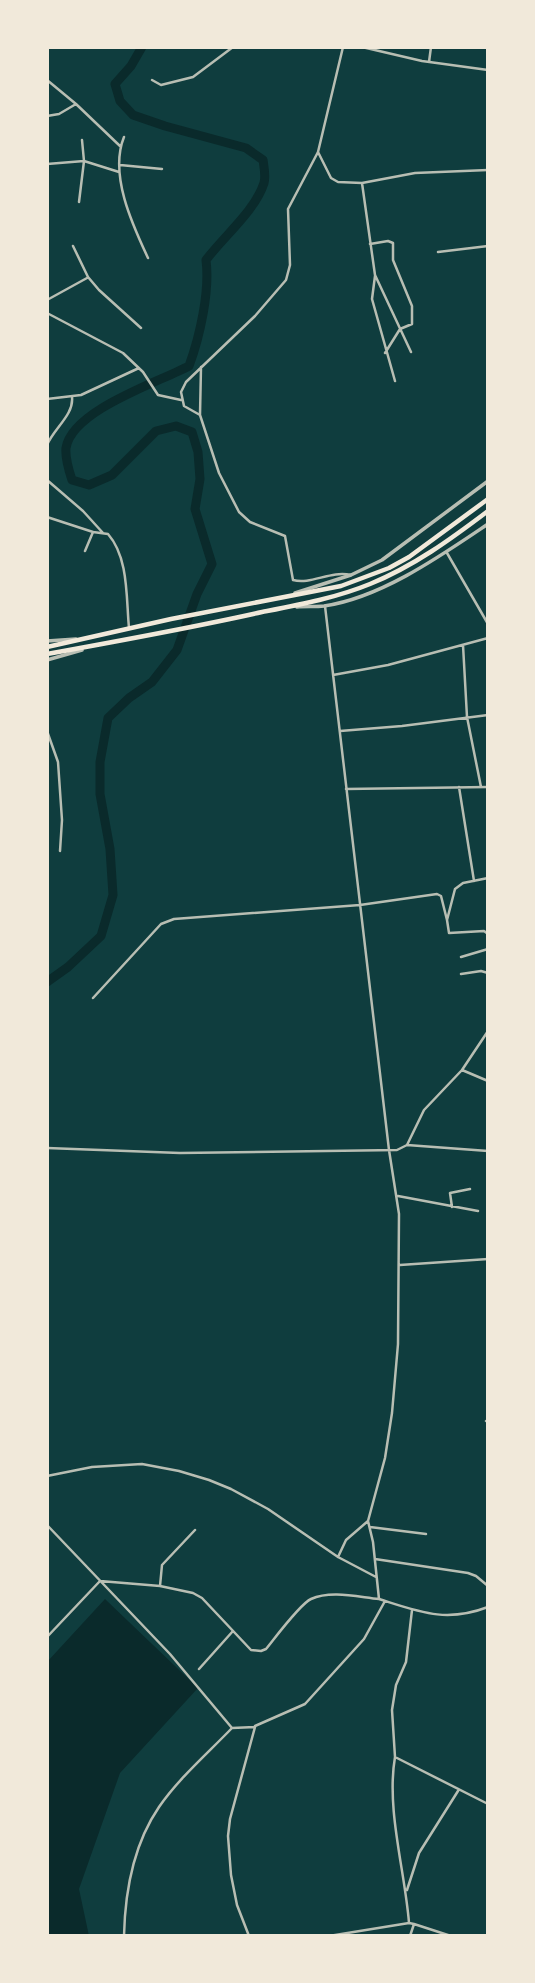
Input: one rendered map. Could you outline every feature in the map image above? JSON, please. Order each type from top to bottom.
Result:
[{"type":"highway","points":[[47,647],[171,619],[341,586],[389,568],[430,544],[488,499]]},
{"type":"highway","points":[[47,654],[209,624],[344,593],[381,579],[434,551],[488,513]]},
{"type":"street","points":[[152,80],[161,85],[193,77],[233,47]]},
{"type":"street","points":[[200,415],[184,406],[181,400],[183,387],[286,280],[290,265],[288,209],[318,152],[343,47]]},
{"type":"street","points":[[362,47],[429,62],[488,70]]},
{"type":"street","points":[[429,62],[430,47]]},
{"type":"street","points":[[47,80],[120,146]]},
{"type":"street","points":[[47,116],[58,114],[76,104]]},
{"type":"street","points":[[124,137],[120,146],[121,189],[135,231],[148,258]]},
{"type":"street","points":[[79,201],[84,161],[82,141]]},
{"type":"street","points":[[318,152],[334,180],[362,183],[415,173],[488,170]]},
{"type":"street","points":[[47,163],[84,161],[120,172]]},
{"type":"street","points":[[120,165],[162,169]]},
{"type":"street","points":[[362,183],[375,275],[411,352]]},
{"type":"street","points":[[370,244],[388,241],[393,243],[393,260],[405,287],[413,319],[408,327],[400,329],[386,353]]},
{"type":"street","points":[[74,246],[89,278],[141,328]]},
{"type":"street","points":[[438,252],[488,246]]},
{"type":"street","points":[[375,275],[372,299],[395,381]]},
{"type":"street","points":[[47,300],[89,278]]},
{"type":"street","points":[[47,313],[123,353],[139,368],[158,395],[181,400]]},
{"type":"street","points":[[201,367],[200,415],[219,473],[239,512],[250,522],[285,536],[292,580],[300,582],[336,572],[351,575]]},
{"type":"street","points":[[47,393],[49,399],[91,392],[139,368]]},
{"type":"street","points":[[47,445],[51,435],[71,410],[72,397]]},
{"type":"street","points":[[47,480],[112,539],[123,565],[129,629]]},
{"type":"street","points":[[282,599],[369,567],[398,549],[488,481]]},
{"type":"street","points":[[47,517],[103,533]]},
{"type":"street","points":[[285,607],[325,606],[379,588],[447,553],[488,524]]},
{"type":"street","points":[[85,551],[93,532]]},
{"type":"street","points":[[447,553],[488,624]]},
{"type":"street","points":[[325,606],[389,1150],[397,1196],[398,1344],[392,1413],[385,1458],[368,1521],[379,1599]]},
{"type":"street","points":[[333,675],[388,665],[488,638]]},
{"type":"street","points":[[47,640],[82,639]]},
{"type":"street","points":[[463,645],[467,717],[481,787]]},
{"type":"street","points":[[47,660],[83,649]]},
{"type":"street","points":[[340,731],[488,715]]},
{"type":"street","points":[[47,731],[58,762],[62,820],[60,852]]},
{"type":"street","points":[[459,786],[474,881]]},
{"type":"street","points":[[346,789],[488,787]]},
{"type":"street","points":[[447,920],[454,889],[488,878]]},
{"type":"street","points":[[93,998],[167,921],[360,905],[437,894],[441,896],[449,933],[488,933]]},
{"type":"street","points":[[461,957],[488,949]]},
{"type":"street","points":[[461,974],[481,971],[488,973]]},
{"type":"street","points":[[407,1145],[424,1110],[462,1070],[488,1031]]},
{"type":"street","points":[[462,1070],[488,1081]]},
{"type":"street","points":[[47,1148],[180,1153],[397,1150],[407,1145],[488,1151]]},
{"type":"street","points":[[452,1208],[450,1192],[470,1189]]},
{"type":"street","points":[[397,1196],[478,1212]]},
{"type":"street","points":[[399,1265],[488,1259]]},
{"type":"street","points":[[47,1476],[92,1467],[142,1464],[179,1471],[232,1489],[268,1509],[338,1557],[376,1577]]},
{"type":"street","points":[[338,1557],[346,1540],[368,1521]]},
{"type":"street","points":[[47,1525],[178,1663],[232,1728]]},
{"type":"street","points":[[369,1526],[426,1534]]},
{"type":"street","points":[[160,1586],[162,1565],[195,1530]]},
{"type":"street","points":[[375,1559],[468,1573],[488,1586]]},
{"type":"street","points":[[100,1581],[160,1586],[193,1593],[202,1598],[251,1650],[261,1651],[308,1600],[321,1596],[343,1595],[379,1599],[412,1610],[450,1616],[472,1613],[488,1607]]},
{"type":"street","points":[[47,1637],[100,1581]]},
{"type":"street","points":[[124,1936],[129,1881],[148,1827],[158,1808],[232,1728],[255,1727],[304,1704],[364,1639],[385,1601]]},
{"type":"street","points":[[409,1923],[407,1892],[400,1868],[393,1783],[395,1757],[392,1710],[396,1685],[406,1662],[412,1610]]},
{"type":"street","points":[[199,1669],[233,1631]]},
{"type":"street","points":[[249,1936],[237,1905],[228,1836],[230,1819],[255,1727]]},
{"type":"street","points":[[395,1757],[488,1804]]},
{"type":"street","points":[[407,1892],[419,1853],[458,1791]]},
{"type":"street","points":[[329,1936],[409,1923],[451,1936]]},
{"type":"street","points":[[410,1936],[414,1924]]},
{"type":"water","points":[[105,1599],[198,1688],[120,1773],[79,1889],[89,1936],[47,1936],[47,1662]]},
{"type":"waterway","points":[[47,982],[68,967],[101,936],[113,895],[110,849],[100,794],[100,762],[108,718],[129,698],[152,682],[177,650],[197,594],[212,564],[195,509],[200,479],[198,452],[192,432],[176,426],[156,431],[112,475],[89,485],[72,480],[66,448],[72,434],[100,410],[189,366],[203,313],[207,285],[206,260],[254,203],[265,180],[263,160],[246,148],[133,115],[120,101],[115,84],[131,66],[142,47]]}]
